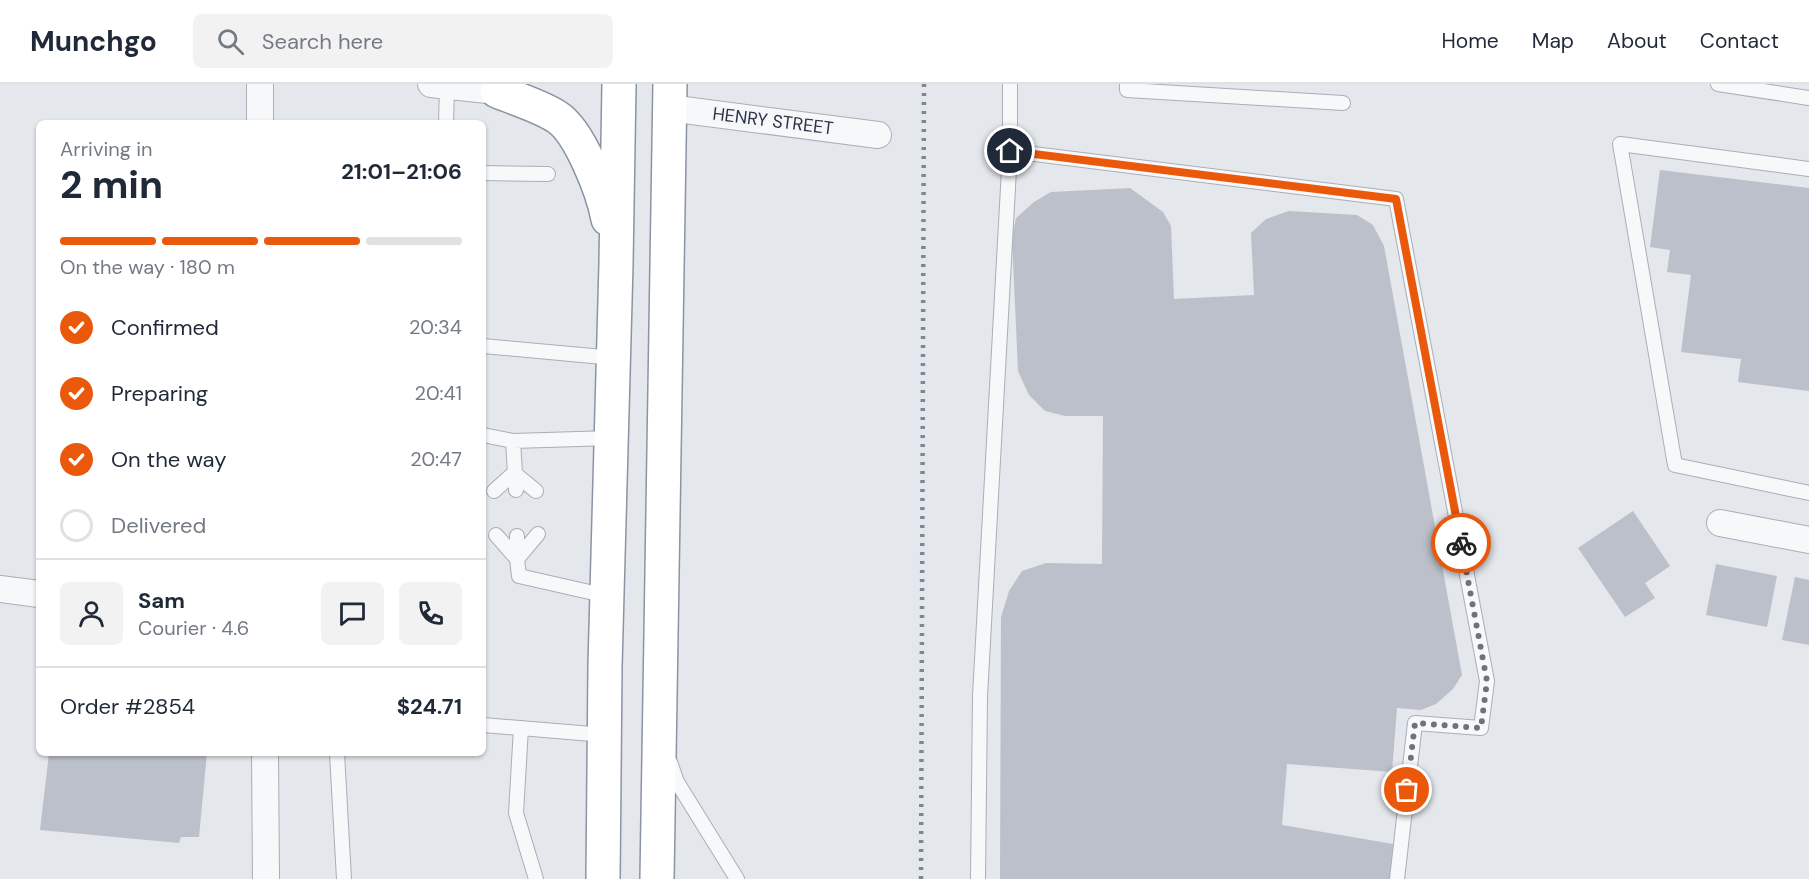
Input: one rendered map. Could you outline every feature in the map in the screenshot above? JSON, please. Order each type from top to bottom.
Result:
[{"type":"highway","points":[[603,879],[604,735],[619,84]]},
{"type":"highway","points":[[497,87],[558,117],[577,139],[596,177],[607,213],[616,264]]},
{"type":"highway","points":[[657,879],[669,96]]},
{"type":"street","points":[[260,84],[260,120]]},
{"type":"street","points":[[439,85],[497,87]]},
{"type":"street","name":"HENRY STREET","points":[[669,96],[878,135]]},
{"type":"street","points":[[1720,523],[1809,540]]},
{"type":"street","points":[[0,589],[36,594]]},
{"type":"street","points":[[265,756],[266,879]]},
{"type":"lane","points":[[978,879],[980,696],[1010,151],[1010,84]]},
{"type":"lane","points":[[1127,84],[1127,90],[1343,104]]},
{"type":"lane","points":[[1718,84],[1809,98]]},
{"type":"lane","points":[[439,85],[445,120]]},
{"type":"lane","points":[[1809,169],[1620,144],[1675,465],[1809,493]]},
{"type":"lane","points":[[1010,151],[1396,199],[1487,681],[1481,728],[1415,723],[1397,879]]},
{"type":"lane","points":[[486,173],[548,174]]},
{"type":"lane","points":[[486,346],[614,358]]},
{"type":"lane","points":[[486,436],[513,441],[611,438]]},
{"type":"lane","points":[[513,441],[516,490]]},
{"type":"lane","points":[[514,473],[536,491]]},
{"type":"lane","points":[[494,491],[514,473]]},
{"type":"lane","points":[[517,558],[538,534]]},
{"type":"lane","points":[[496,535],[517,558]]},
{"type":"lane","points":[[517,536],[519,576],[607,596]]},
{"type":"lane","points":[[486,725],[604,735]]},
{"type":"lane","points":[[521,728],[516,813],[536,879]]},
{"type":"lane","points":[[659,730],[677,782],[738,879]]},
{"type":"lane","points":[[336,756],[344,879]]},
{"type":"building","points":[[1660,170],[1809,188],[1809,391],[1738,382],[1741,359],[1681,352],[1691,275],[1667,272],[1670,250],[1650,247]]},
{"type":"building","points":[[1130,188],[1163,212],[1171,226],[1174,299],[1254,295],[1251,233],[1266,219],[1289,211],[1357,215],[1373,225],[1384,246],[1462,675],[1453,689],[1436,704],[1421,710],[1397,708],[1392,772],[1287,764],[1282,825],[1393,844],[1390,879],[1000,879],[1001,617],[1009,591],[1022,571],[1046,563],[1102,564],[1103,416],[1065,416],[1045,411],[1029,395],[1018,371],[1012,238],[1016,218],[1034,202],[1051,192]]},
{"type":"building","points":[[1633,511],[1670,566],[1645,583],[1655,598],[1625,617],[1578,548]]},
{"type":"building","points":[[1716,564],[1777,576],[1767,627],[1706,615]]},
{"type":"building","points":[[1795,577],[1809,580],[1809,645],[1782,640]]},
{"type":"building","points":[[49,756],[207,756],[199,837],[181,837],[179,843],[40,830]]},
{"type":"railway","points":[[921,879],[924,84]]},
{"type":"way so far","points":[[1407,790],[1415,723],[1481,728],[1487,681],[1461,543]]},
{"type":"route","points":[[1010,151],[1396,199],[1461,543]]}]
